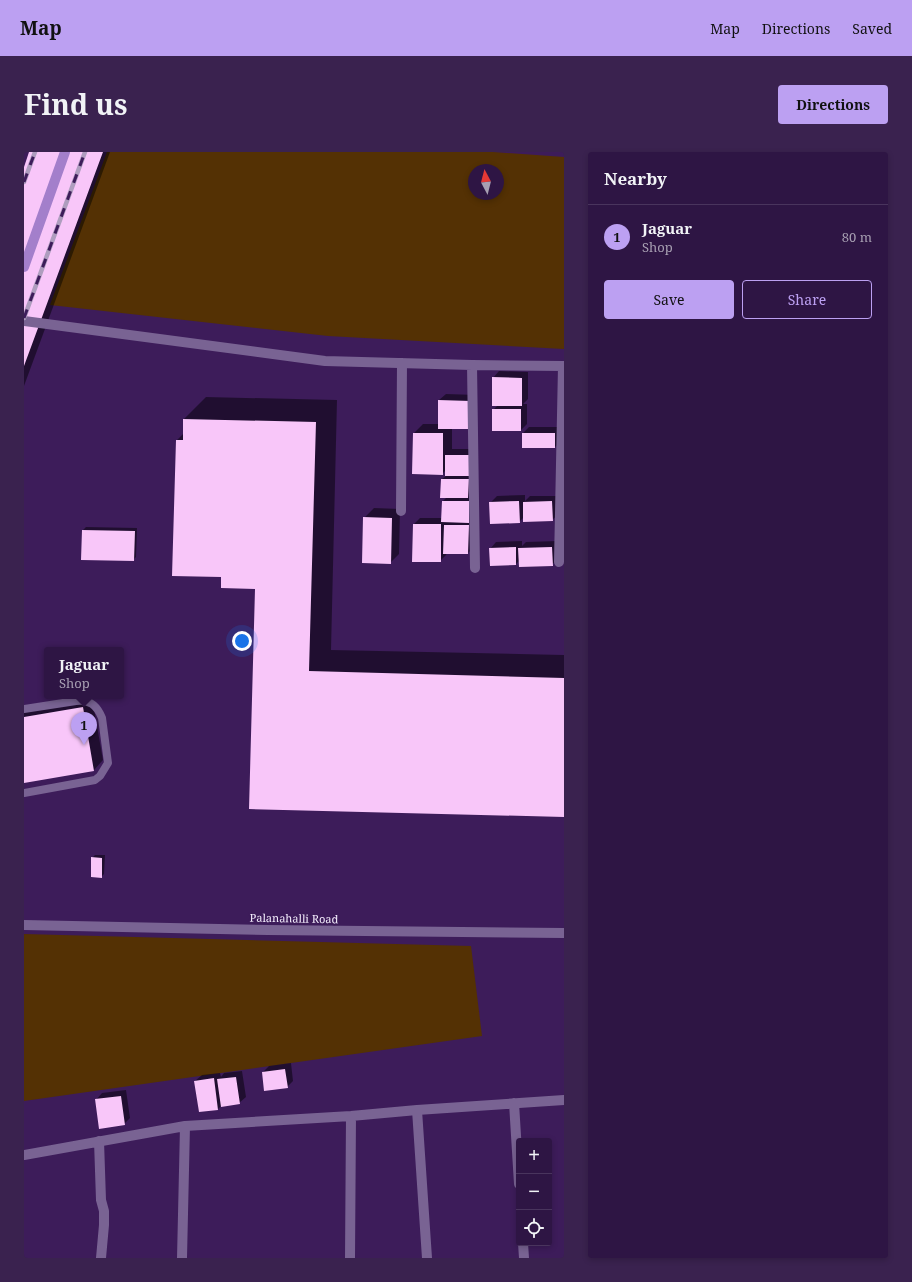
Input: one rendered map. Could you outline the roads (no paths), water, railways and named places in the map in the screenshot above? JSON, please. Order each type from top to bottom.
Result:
[{"type":"main road","points":[[24,267],[66,152]]},
{"type":"street","points":[[24,321],[325,361],[564,366],[559,562]]},
{"type":"street","points":[[401,511],[402,363]]},
{"type":"street","points":[[472,365],[475,568]]},
{"type":"street","name":"Palanahalli Road","points":[[24,925],[268,930],[564,932]]},
{"type":"street","points":[[24,1155],[185,1126],[351,1116],[564,1100]]},
{"type":"street","points":[[514,1103],[518,1174]]},
{"type":"street","points":[[417,1110],[427,1258]]},
{"type":"street","points":[[350,1258],[351,1116]]},
{"type":"street","points":[[182,1258],[185,1126]]},
{"type":"street","points":[[99,1141],[102,1200],[104,1211],[101,1258]]},
{"type":"street","points":[[523,1246],[524,1258]]},
{"type":"lane","points":[[24,709],[84,700],[89,702],[99,711],[102,718],[108,763],[100,776],[95,780],[24,792]]},
{"type":"railway","points":[[24,182],[35,152]]},
{"type":"railway","points":[[24,318],[85,152]]},
{"type":"place","name":"Jaguar","points":[[84,745]]}]
